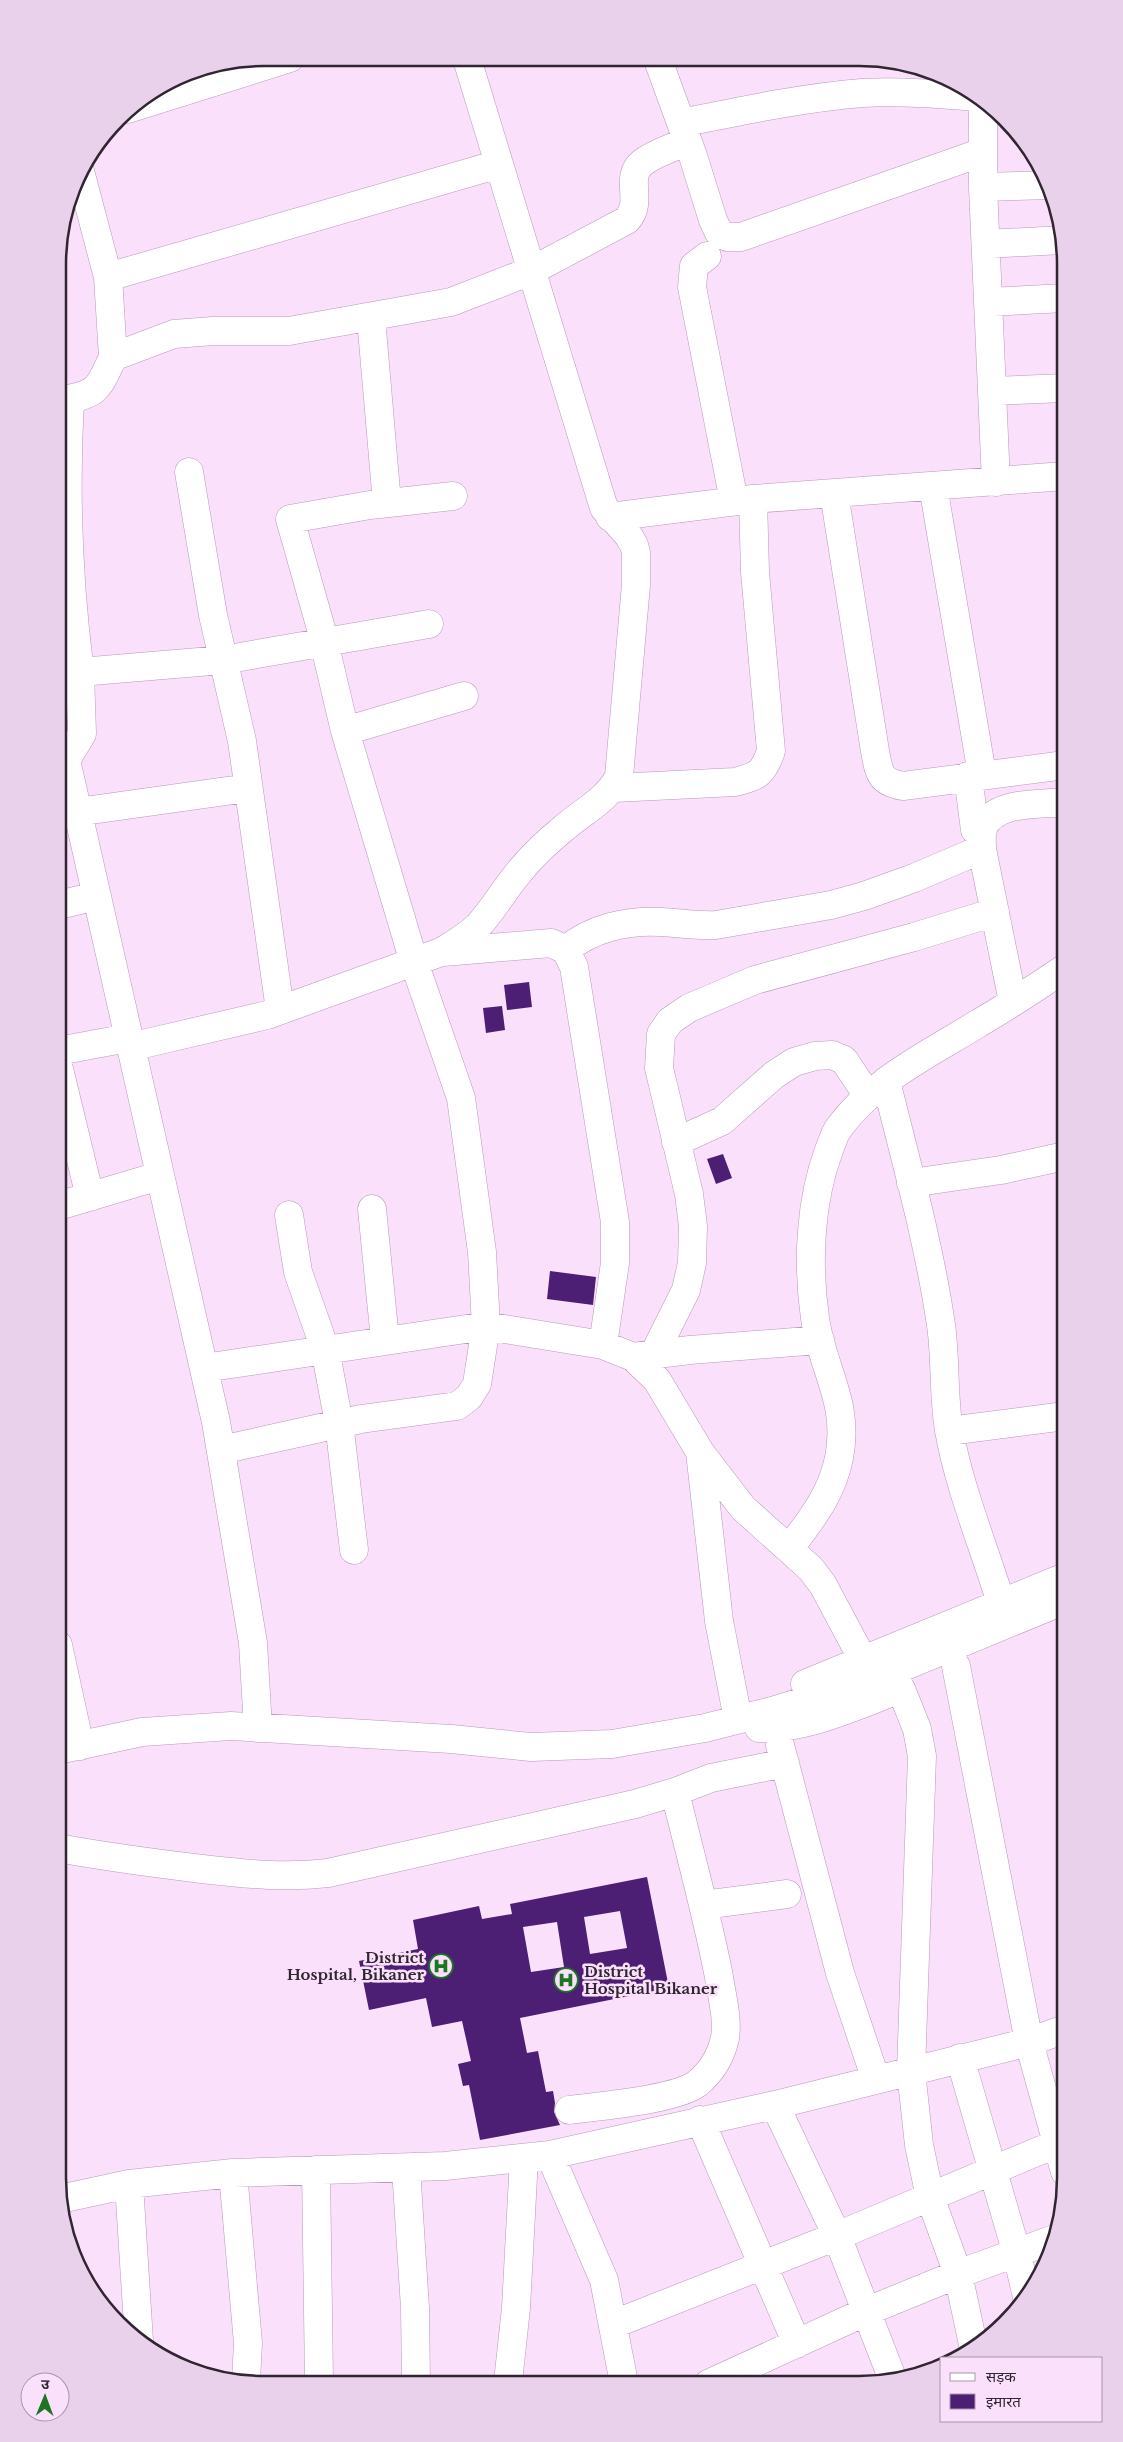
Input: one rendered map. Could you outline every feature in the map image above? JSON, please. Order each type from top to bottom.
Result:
[{"type":"street","points":[[66,1050],[129,1042],[280,1010],[441,952],[464,938],[478,926],[519,871],[538,850],[614,788],[619,776],[637,566],[634,545],[628,535],[604,508],[469,66]]},
{"type":"street","points":[[660,66],[713,220],[719,233],[727,237],[741,237],[983,152]]},
{"type":"street","points":[[161,96],[209,76],[249,67]]},
{"type":"street","points":[[113,357],[174,334],[289,332],[452,302],[531,271],[627,220],[635,208],[634,184],[637,168],[684,132],[807,99],[864,93],[934,93],[962,96]]},
{"type":"street","points":[[983,110],[983,187],[996,482]]},
{"type":"street","points":[[108,277],[499,164]]},
{"type":"street","points":[[66,400],[80,397],[99,388],[113,357],[108,277],[83,184]]},
{"type":"street","points":[[983,187],[1040,185]]},
{"type":"street","points":[[986,244],[1055,240]]},
{"type":"street","points":[[614,788],[735,782],[752,777],[766,768],[771,751],[755,572],[743,500],[692,287],[694,266],[707,256]]},
{"type":"street","points":[[989,302],[1057,298]]},
{"type":"street","points":[[371,318],[387,503]]},
{"type":"street","points":[[993,391],[1057,388]]},
{"type":"street","points":[[66,426],[72,612],[80,672],[82,734],[66,756]]},
{"type":"street","points":[[189,472],[213,615],[242,742],[280,1010]]},
{"type":"street","points":[[610,517],[743,500],[1057,477]]},
{"type":"street","points":[[933,486],[975,775],[979,840],[1013,1002]]},
{"type":"street","points":[[834,493],[879,770],[884,779],[891,784],[903,786],[975,775],[1057,766]]},
{"type":"street","points":[[221,1450],[384,1415],[457,1406],[469,1398],[476,1384],[486,1326],[482,1252],[461,1098],[414,962],[345,731],[324,642],[290,519],[387,503],[453,496]]},
{"type":"street","points":[[80,672],[223,660],[429,624]]},
{"type":"street","points":[[345,731],[464,696]]},
{"type":"street","points":[[66,775],[97,896],[221,1450],[253,1643],[258,1728]]},
{"type":"street","points":[[77,812],[248,788]]},
{"type":"street","points":[[566,950],[591,932],[638,923],[661,922],[708,926],[832,905],[914,878],[979,840],[990,817],[1003,809],[1057,803]]},
{"type":"street","points":[[66,903],[97,896]]},
{"type":"street","points":[[644,1355],[686,1290],[692,1263],[693,1226],[689,1194],[659,1068],[661,1034],[670,1021],[704,1001],[755,980],[914,937],[995,912]]},
{"type":"street","points":[[441,952],[551,943],[566,950],[574,967],[616,1222],[615,1263],[603,1345]]},
{"type":"street","points":[[789,1549],[818,1512],[830,1491],[839,1458],[842,1414],[815,1318],[812,1264],[812,1232],[822,1170],[836,1130],[877,1089],[909,1065],[1057,973]]},
{"type":"street","points":[[676,1142],[722,1122],[774,1075],[794,1062],[815,1056],[832,1055],[844,1060],[877,1089],[911,1183],[929,1260],[941,1325],[944,1392],[949,1431],[1001,1603]]},
{"type":"street","points":[[66,1098],[90,1197]]},
{"type":"street","points":[[911,1183],[1001,1170],[1057,1158]]},
{"type":"street","points":[[66,1204],[159,1176]]},
{"type":"street","points":[[372,1210],[385,1340]]},
{"type":"street","points":[[289,1215],[298,1272],[325,1349],[339,1424],[354,1550]]},
{"type":"street","points":[[204,1368],[486,1326],[603,1345],[644,1355],[820,1340]]},
{"type":"street","points":[[644,1355],[700,1452],[743,1508],[811,1569],[823,1585],[863,1660]]},
{"type":"street","points":[[949,1431],[1057,1417]]},
{"type":"street","points":[[700,1452],[719,1621],[737,1714]]},
{"type":"street","points":[[705,1728],[863,1660],[1057,1580]]},
{"type":"street","points":[[705,1728],[776,1728],[822,1718],[1057,1604]]},
{"type":"street","points":[[66,1720],[69,1748],[142,1732],[231,1726],[531,1747],[612,1744],[705,1728],[956,1666],[1057,1623]]},
{"type":"street","points":[[956,1666],[1030,2042],[1057,2129]]},
{"type":"street","points":[[895,1682],[917,1729],[922,1756],[911,2071],[919,2145],[930,2197],[958,2274],[972,2340]]},
{"type":"street","points":[[776,1728],[840,1974],[876,2080]]},
{"type":"street","points":[[66,1849],[131,1861],[259,1875],[296,1876],[328,1873],[449,1847],[675,1792],[710,1778],[785,1763]]},
{"type":"street","points":[[569,2110],[670,2094],[697,2084],[712,2070],[721,2052],[725,2036],[725,2017],[713,1947],[675,1792]]},
{"type":"street","points":[[703,1905],[787,1894]]},
{"type":"street","points":[[67,2197],[129,2184],[233,2173],[445,2166],[537,2157],[775,2105],[1030,2042],[1057,2032]]},
{"type":"street","points":[[960,2058],[1017,2254],[1024,2287]]},
{"type":"street","points":[[775,2105],[837,2236],[890,2373]]},
{"type":"street","points":[[700,2120],[797,2344]]},
{"type":"street","points":[[614,2324],[837,2236],[1057,2144]]},
{"type":"street","points":[[537,2157],[604,2280],[623,2376]]},
{"type":"street","points":[[509,2376],[537,2157]]},
{"type":"street","points":[[406,2168],[415,2308],[416,2376]]},
{"type":"street","points":[[316,2170],[319,2376]]},
{"type":"street","points":[[233,2173],[248,2343],[246,2375]]},
{"type":"street","points":[[129,2184],[138,2330]]},
{"type":"street","points":[[726,2376],[865,2312],[958,2274],[1046,2242]]},
{"type":"building","points":[[529,982],[532,1007],[507,1010],[504,985]]},
{"type":"building","points":[[502,1006],[505,1030],[486,1033],[483,1008]]},
{"type":"building","points":[[723,1154],[732,1178],[716,1184],[707,1159]]},
{"type":"building","points":[[550,1271],[596,1277],[593,1305],[547,1299]]},
{"type":"building","points":[[647,1877],[669,1988],[520,2018],[527,2053],[538,2051],[546,2092],[553,2091],[554,2112],[560,2125],[480,2140],[469,2085],[463,2086],[458,2064],[471,2061],[462,2021],[432,2027],[426,1998],[369,2010],[359,1961],[418,1949],[413,1920],[479,1906],[482,1919],[512,1914],[510,1904]],"holes":[[[620,1911],[627,1948],[590,1954],[584,1917]],[[557,1922],[564,1967],[531,1972],[523,1927]]]},
{"type":"place","name":"District Hospital, Bikaner","points":[[441,1966]]},
{"type":"place","name":"District Hospital Bikaner","points":[[566,1980]]}]
